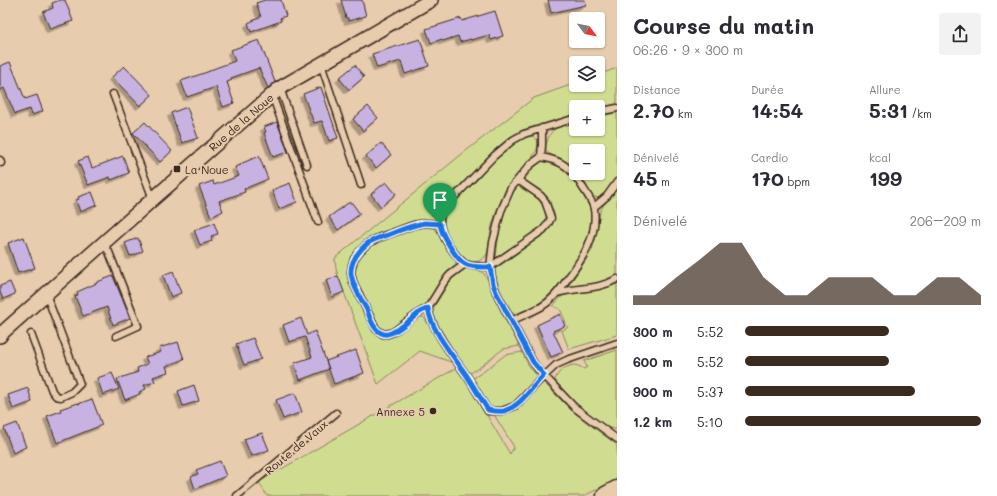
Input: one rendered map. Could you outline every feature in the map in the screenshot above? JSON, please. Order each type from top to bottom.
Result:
[{"type":"street","name":"Rue de la Noue","points":[[0,336],[152,199],[276,91],[431,0]]},
{"type":"street","points":[[606,496],[617,490]]},
{"type":"lane","points":[[321,64],[361,185]]},
{"type":"lane","points":[[276,91],[307,165]]},
{"type":"lane","points":[[276,91],[318,222]]},
{"type":"lane","points":[[113,94],[152,199]]},
{"type":"lane","points":[[605,111],[617,108]]},
{"type":"lane","points":[[518,180],[546,201],[550,218],[548,224],[543,230],[490,267],[465,264],[458,258],[443,236],[440,217],[443,209],[494,156],[508,144],[524,134],[569,120]]},
{"type":"lane","points":[[541,157],[542,128]]},
{"type":"lane","points":[[511,320],[541,307],[551,300],[583,258],[588,248],[594,228],[594,207],[579,181],[569,168],[557,160],[541,157],[530,165],[511,188],[501,211],[493,242],[490,267],[493,284],[496,292],[533,362],[574,406],[617,439]]},
{"type":"lane","points":[[594,207],[607,196],[617,182]]},
{"type":"lane","points":[[440,224],[425,223],[414,225],[378,238],[368,243],[354,260],[351,273],[353,282],[376,329],[383,334],[393,332],[420,312],[428,308],[444,282],[450,275],[465,264]]},
{"type":"lane","points":[[103,243],[109,252],[138,326],[116,336]]},
{"type":"lane","points":[[557,293],[594,288],[605,285],[617,279]]},
{"type":"lane","points":[[31,334],[52,391],[56,396],[61,397],[72,392],[80,384],[46,294]]},
{"type":"lane","points":[[428,308],[429,316],[432,322],[488,410],[502,411],[515,406],[544,375],[556,365],[617,343]]},
{"type":"lane","name":"Route de Vaux","points":[[237,496],[336,413]]},
{"type":"green space","points":[[617,68],[617,104],[605,107],[605,100],[569,100],[569,116],[522,130],[510,137],[491,153],[446,200],[438,212],[436,220],[425,219],[412,221],[376,234],[362,243],[355,250],[347,268],[349,284],[374,332],[383,338],[393,337],[420,317],[423,317],[458,367],[451,362],[420,351],[378,384],[338,276],[335,258],[462,154],[534,98],[569,86],[569,92],[605,92],[605,72]]},
{"type":"green space","points":[[617,113],[617,177],[604,194],[598,198],[590,194],[583,180],[605,180],[605,144],[569,144],[569,163],[548,153],[546,150],[546,144],[554,130],[569,124],[569,136],[605,136],[605,115]]},
{"type":"green space","points":[[531,136],[537,139],[538,144],[536,150],[533,156],[507,186],[492,225],[486,256],[479,261],[474,262],[464,260],[449,239],[445,230],[444,221],[447,211],[501,154],[515,143]]},
{"type":"green space","points":[[542,161],[555,164],[564,170],[569,175],[569,180],[573,180],[585,198],[590,208],[591,218],[585,243],[563,279],[541,302],[516,314],[511,310],[500,291],[495,269],[546,233],[551,227],[554,218],[547,196],[541,190],[524,180],[533,168]]},
{"type":"green space","points":[[518,186],[540,201],[545,212],[545,221],[541,227],[496,258],[498,240],[505,210]]},
{"type":"green space","points":[[617,187],[617,276],[594,284],[569,287],[592,250],[600,212]]},
{"type":"green space","points":[[425,227],[436,230],[456,260],[455,266],[441,279],[425,305],[392,328],[384,330],[379,326],[357,281],[355,272],[358,261],[363,253],[380,242],[415,229]]},
{"type":"green space","points":[[466,268],[483,273],[489,282],[498,305],[519,346],[503,349],[469,374],[434,319],[433,315],[434,307],[448,284]]},
{"type":"green space","points":[[617,283],[617,335],[569,349],[562,331],[568,327],[560,309],[553,306],[561,297],[565,295],[606,288]]},
{"type":"green space","points":[[617,350],[617,429],[610,428],[593,418],[555,380],[562,370],[568,367],[575,365],[584,369],[587,367],[584,361]]},
{"type":"green space","points":[[522,352],[529,366],[539,378],[514,404],[502,409],[491,409],[472,379],[505,355]]},
{"type":"green space","name":"Annexe 5","points":[[458,367],[510,454],[514,447],[493,413],[503,413],[542,381],[577,415],[617,445],[617,479],[584,496],[267,496],[259,482]]},
{"type":"building","points":[[65,0],[73,21],[50,29],[43,12],[53,8],[52,3]]},
{"type":"building","points":[[265,0],[281,0],[286,16],[280,18],[281,21],[251,32],[248,23],[261,17],[256,3]]},
{"type":"building","points":[[341,0],[362,0],[366,16],[348,21]]},
{"type":"building","points":[[548,0],[585,0],[586,5],[551,13]]},
{"type":"building","points":[[495,11],[503,36],[491,40],[489,35],[460,42],[458,36],[431,43],[426,29],[461,18],[462,21]]},
{"type":"building","points":[[420,39],[429,66],[405,74],[401,61],[377,68],[372,54]]},
{"type":"building","points":[[259,40],[275,82],[268,88],[259,68],[231,78],[232,80],[227,82],[234,103],[223,107],[216,87],[187,97],[181,81],[235,61],[231,50]]},
{"type":"building","points":[[10,62],[25,99],[37,95],[43,111],[32,115],[30,109],[15,114],[4,88],[0,90],[0,66]]},
{"type":"building","points":[[355,65],[364,77],[349,90],[339,78]]},
{"type":"building","points":[[124,66],[152,95],[140,106],[112,77]]},
{"type":"building","points":[[321,87],[338,138],[329,141],[322,121],[314,123],[303,94]]},
{"type":"building","points":[[368,106],[378,118],[363,131],[353,119]]},
{"type":"building","points":[[187,107],[198,138],[182,143],[171,113]]},
{"type":"building","points":[[145,122],[172,151],[160,162],[133,133]]},
{"type":"building","points":[[277,122],[288,152],[273,157],[264,133],[266,132],[264,127]]},
{"type":"building","points":[[381,143],[391,155],[376,168],[366,156]]},
{"type":"building","points":[[123,156],[129,173],[111,180],[110,177],[88,185],[78,161],[88,157],[92,168]]},
{"type":"building","points":[[259,156],[268,179],[244,189],[245,192],[219,201],[223,211],[211,217],[199,186],[213,181],[214,185],[239,176],[235,167]]},
{"type":"building","points":[[386,182],[396,194],[381,207],[371,194]]},
{"type":"building","points":[[290,183],[297,202],[279,209],[272,190]]},
{"type":"building","points":[[92,192],[97,205],[80,212],[76,200],[79,199],[78,197]]},
{"type":"building","points":[[348,203],[352,203],[360,214],[338,230],[329,217]]},
{"type":"building","points":[[214,223],[218,234],[211,236],[212,241],[200,245],[194,230]]},
{"type":"building","points":[[24,237],[35,268],[18,273],[8,243]]},
{"type":"building","points":[[138,238],[143,251],[130,256],[125,243]]},
{"type":"building","points":[[173,271],[181,293],[171,297],[163,275]]},
{"type":"building","points":[[113,276],[130,318],[113,325],[107,307],[83,316],[75,296],[78,295],[77,292]]},
{"type":"building","points":[[338,276],[344,292],[332,297],[326,280]]},
{"type":"building","points":[[10,282],[15,294],[3,299],[0,292],[0,286]]},
{"type":"building","points":[[560,314],[565,326],[553,331],[563,352],[551,357],[537,325]]},
{"type":"building","points":[[301,318],[307,335],[315,331],[329,369],[300,380],[294,363],[312,357],[305,337],[289,342],[283,325]]},
{"type":"building","points":[[253,338],[261,359],[244,365],[236,344]]},
{"type":"building","points":[[178,342],[184,359],[166,366],[168,372],[153,377],[155,382],[144,385],[146,389],[139,392],[140,394],[125,400],[117,379],[138,372],[137,368],[148,364],[145,357],[161,352],[159,348]]},
{"type":"building","points":[[356,350],[364,373],[334,384],[326,361]]},
{"type":"building","points":[[112,373],[119,389],[103,395],[97,378]]},
{"type":"building","points":[[194,385],[199,401],[183,406],[178,391]]},
{"type":"building","points":[[28,388],[32,402],[13,409],[8,395]]},
{"type":"building","points":[[295,393],[302,412],[283,419],[276,400]]},
{"type":"building","points":[[92,399],[102,425],[57,443],[47,416],[61,411],[60,409]]},
{"type":"building","points":[[17,423],[26,447],[13,453],[4,428]]},
{"type":"building","points":[[262,433],[269,450],[251,456],[244,439]]},
{"type":"building","points":[[220,461],[226,476],[195,489],[191,477],[198,474],[196,470]]},
{"type":"place","name":"La Noue","points":[[177,169]]},
{"type":"place","name":"Annexe 5","points":[[433,411]]},
{"type":"route","points":[[425,223],[440,224],[443,236],[458,258],[465,264],[490,267],[496,292],[533,362],[544,375],[520,402],[509,409],[502,411],[488,410],[432,322],[429,316],[428,308],[420,312],[393,332],[383,334],[376,329],[353,282],[351,273],[354,260],[368,243],[414,225],[425,223]]}]
